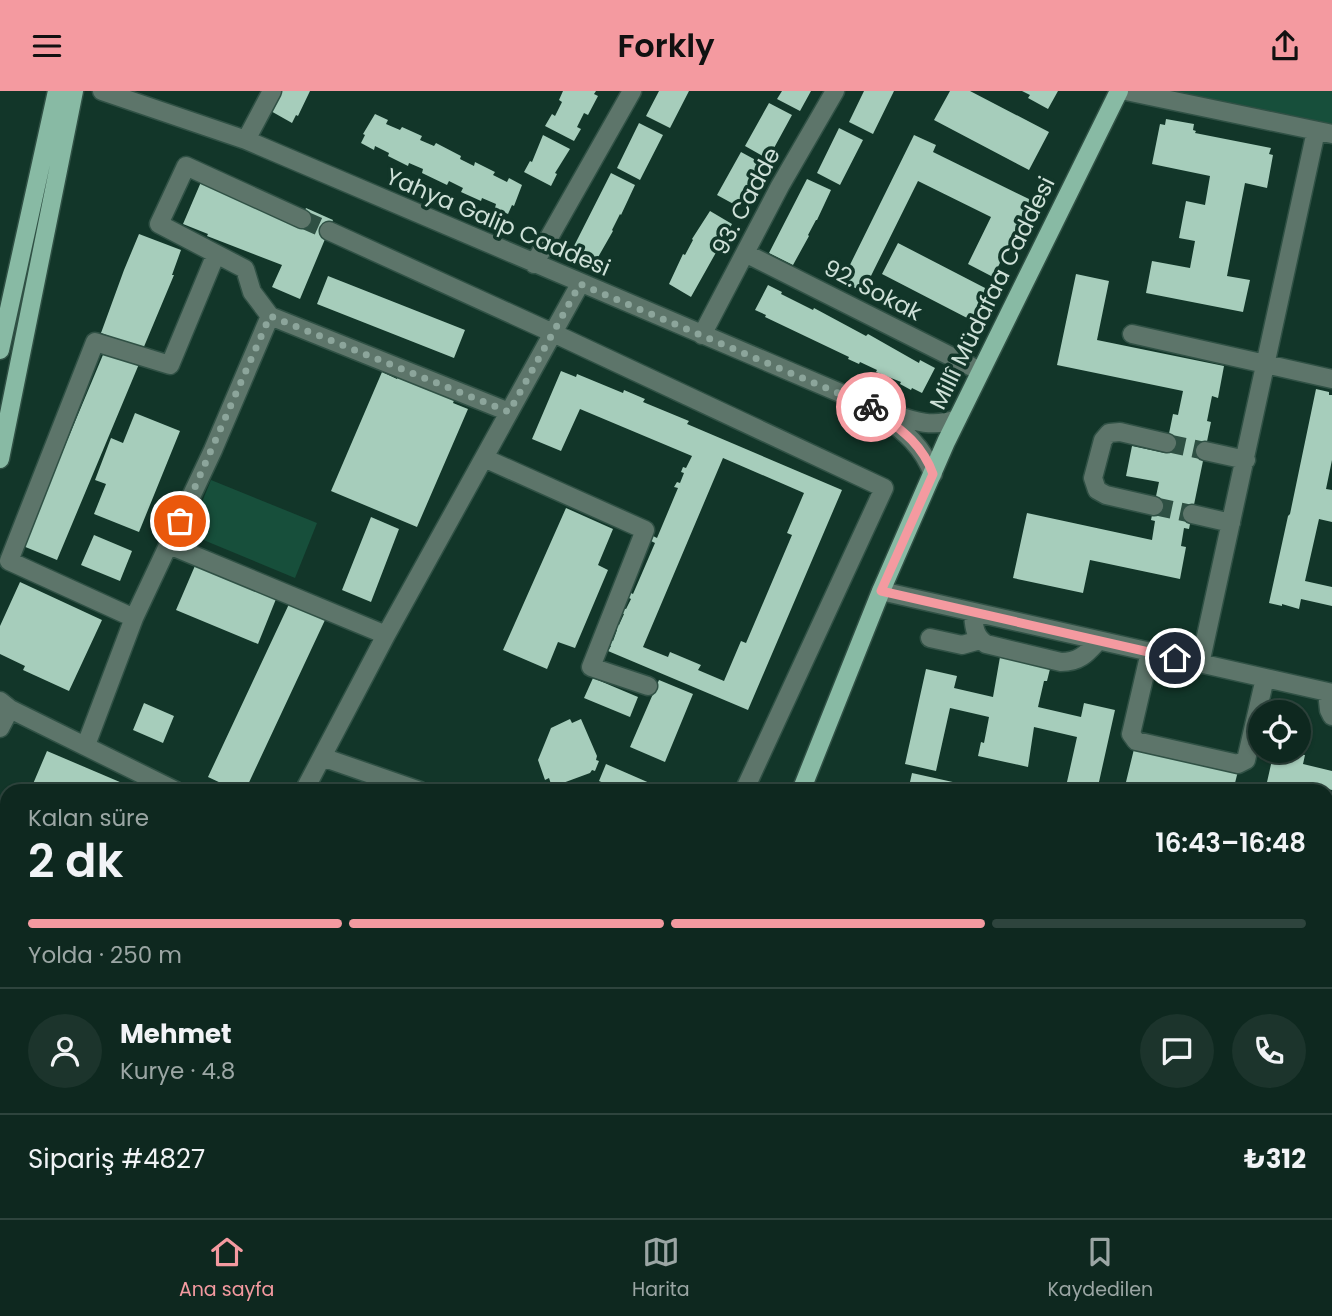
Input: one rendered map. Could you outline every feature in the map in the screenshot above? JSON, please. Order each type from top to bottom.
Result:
[{"type":"main road","points":[[0,350],[57,91]]},
{"type":"main road","points":[[0,459],[74,91]]},
{"type":"main road","name":"Millî Müdafaa Caddesi","points":[[804,784],[881,591],[957,419],[1119,91]]},
{"type":"street","name":"Yahya Galip Caddesi","points":[[102,91],[246,140],[871,407],[925,423],[941,425],[957,419]]},
{"type":"street","points":[[246,140],[272,91]]},
{"type":"street","points":[[534,264],[632,91]]},
{"type":"street","name":"93. Cadde","points":[[702,335],[780,186],[835,91]]},
{"type":"street","points":[[1126,91],[1324,132],[1267,364],[1200,664]]},
{"type":"street","points":[[302,219],[186,166],[159,224],[245,269],[252,292],[270,316],[509,412]]},
{"type":"street","points":[[329,231],[884,488],[747,784]]},
{"type":"street","name":"92. Sokak","points":[[745,253],[980,371]]},
{"type":"street","points":[[134,618],[9,561],[95,342],[170,365],[216,254]]},
{"type":"street","points":[[308,784],[386,635],[580,284]]},
{"type":"street","points":[[86,745],[134,618],[270,316]]},
{"type":"street","points":[[1132,334],[1332,379]]},
{"type":"street","name":"Yahya Galip Caddesi","points":[[871,407],[912,439],[926,456],[933,474]]},
{"type":"street","points":[[1154,506],[1106,495],[1097,490],[1093,478],[1102,442],[1109,433],[1120,432],[1167,443]]},
{"type":"street","points":[[1205,451],[1246,460]]},
{"type":"street","points":[[484,458],[645,530],[591,667],[648,686]]},
{"type":"street","points":[[1192,515],[1231,523]]},
{"type":"street","points":[[169,545],[386,635]]},
{"type":"street","points":[[881,591],[1329,692],[1329,710],[1332,716]]},
{"type":"street","points":[[973,613],[975,633],[986,644],[1061,662],[1082,658],[1098,641]]},
{"type":"street","points":[[930,638],[962,645],[980,640]]},
{"type":"street","points":[[1150,652],[1131,734],[1136,741],[1238,764],[1246,760],[1265,678]]},
{"type":"street","points":[[0,728],[5,705],[162,784]]},
{"type":"street","points":[[322,757],[401,784]]},
{"type":"green space","points":[[1126,91],[1332,91],[1332,134]]},
{"type":"green space","points":[[211,480],[317,523],[295,578],[189,534]]},
{"type":"building","points":[[280,91],[310,91],[292,123],[269,110]]},
{"type":"building","points":[[563,91],[596,91],[594,94],[598,96],[588,115],[584,113],[577,127],[581,129],[574,141],[545,126],[552,114],[555,116],[562,102],[559,100]]},
{"type":"building","points":[[659,91],[689,91],[670,128],[646,116]]},
{"type":"building","points":[[782,91],[811,91],[800,111],[777,99]]},
{"type":"building","points":[[864,91],[894,91],[873,134],[849,122]]},
{"type":"building","points":[[950,91],[970,91],[1049,132],[1029,170],[934,120]]},
{"type":"building","points":[[1022,91],[1058,91],[1048,109],[1028,98],[1030,95]]},
{"type":"building","points":[[769,103],[792,115],[768,159],[745,146]]},
{"type":"building","points":[[375,114],[388,120],[386,124],[400,130],[402,127],[422,136],[420,140],[434,146],[436,143],[474,166],[475,162],[495,172],[493,175],[507,182],[509,178],[522,185],[514,206],[512,205],[508,214],[495,208],[496,204],[461,192],[463,188],[449,181],[447,185],[422,173],[423,169],[409,163],[408,166],[375,146],[374,150],[361,143],[365,135],[363,134]]},
{"type":"building","points":[[1166,119],[1194,124],[1195,133],[1271,148],[1269,154],[1273,155],[1267,188],[1245,183],[1227,276],[1250,280],[1243,312],[1146,293],[1152,261],[1190,268],[1195,241],[1179,238],[1186,201],[1205,205],[1210,176],[1152,164],[1160,124],[1165,125]]},
{"type":"building","points":[[639,123],[663,135],[640,180],[617,168]]},
{"type":"building","points":[[839,128],[863,140],[840,185],[817,173]]},
{"type":"building","points":[[543,135],[570,149],[555,173],[557,174],[551,186],[524,172],[530,161],[532,162]]},
{"type":"building","points":[[914,135],[936,145],[933,152],[1031,200],[993,277],[968,264],[991,217],[918,181],[863,292],[842,281]]},
{"type":"building","points":[[741,152],[763,164],[739,207],[717,195]]},
{"type":"building","points":[[611,173],[635,185],[597,259],[573,248]]},
{"type":"building","points":[[807,179],[831,190],[793,265],[769,253]]},
{"type":"building","points":[[201,182],[299,224],[306,208],[333,220],[300,299],[272,287],[282,265],[183,224]]},
{"type":"building","points":[[710,211],[732,224],[691,297],[669,284],[683,254],[685,255]]},
{"type":"building","points":[[139,234],[181,250],[174,275],[143,349],[101,333]]},
{"type":"building","points":[[898,243],[987,289],[971,320],[882,274]]},
{"type":"building","points":[[1076,274],[1109,281],[1097,340],[1224,366],[1218,398],[1212,396],[1207,421],[1211,422],[1189,529],[1184,528],[1181,546],[1186,547],[1180,579],[1090,560],[1083,593],[1013,578],[1027,513],[1152,540],[1155,521],[1151,520],[1159,482],[1126,476],[1132,446],[1165,453],[1173,414],[1178,415],[1183,391],[1057,365]]},
{"type":"building","points":[[328,276],[465,330],[454,358],[317,304]]},
{"type":"building","points":[[768,285],[866,336],[868,334],[919,363],[920,360],[935,368],[922,393],[912,388],[911,390],[900,384],[901,382],[860,362],[859,364],[848,359],[849,357],[755,310]]},
{"type":"building","points":[[105,350],[139,364],[57,560],[23,546]]},
{"type":"building","points":[[561,371],[576,377],[577,374],[623,393],[624,390],[645,399],[643,402],[689,421],[687,424],[842,490],[748,710],[608,651],[611,646],[607,644],[610,639],[613,641],[616,624],[619,625],[624,614],[621,613],[623,608],[626,609],[631,599],[627,597],[629,592],[633,594],[655,543],[651,541],[653,536],[657,538],[678,488],[674,487],[677,482],[680,483],[683,467],[686,468],[692,456],[580,409],[561,451],[532,439]],"holes":[[[723,458],[804,493],[787,533],[792,535],[746,643],[741,641],[724,681],[698,670],[701,665],[670,652],[668,657],[643,647]]]},
{"type":"building","points":[[382,372],[397,379],[399,374],[455,398],[453,403],[468,409],[417,527],[331,491]]},
{"type":"building","points":[[1316,389],[1332,395],[1332,460],[1326,489],[1332,490],[1332,522],[1319,519],[1305,581],[1332,587],[1332,606],[1301,599],[1299,609],[1269,603]]},
{"type":"building","points":[[135,413],[180,431],[139,532],[94,514],[106,484],[95,480],[111,438],[123,443]]},
{"type":"building","points":[[566,508],[613,529],[598,565],[608,570],[575,648],[558,642],[547,669],[503,650]]},
{"type":"building","points":[[371,517],[399,529],[371,602],[342,590]]},
{"type":"building","points":[[94,535],[132,551],[120,581],[81,565]]},
{"type":"building","points":[[197,561],[278,594],[258,644],[176,610]]},
{"type":"building","points":[[20,582],[102,620],[69,691],[23,670],[25,666],[0,654],[0,626]]},
{"type":"building","points":[[289,604],[325,620],[248,784],[223,784],[208,777]]},
{"type":"building","points":[[1000,657],[1050,669],[1047,681],[1044,681],[1038,707],[1081,717],[1084,703],[1115,710],[1099,784],[1067,784],[1077,737],[1034,727],[1028,767],[978,756],[981,742],[984,743],[989,717],[950,708],[936,771],[905,764],[926,669],[957,676],[954,688],[993,697]]},
{"type":"building","points":[[593,678],[638,697],[630,717],[584,698]]},
{"type":"building","points":[[659,680],[693,694],[665,762],[630,747]]},
{"type":"building","points":[[144,703],[174,716],[163,743],[133,730]]},
{"type":"building","points":[[570,719],[572,723],[581,719],[597,756],[596,760],[599,761],[595,771],[560,784],[551,784],[549,778],[545,780],[538,760],[551,728]]},
{"type":"building","points":[[1134,749],[1238,771],[1235,784],[1126,782]]},
{"type":"building","points":[[47,751],[125,784],[33,784]]},
{"type":"building","points":[[1271,763],[1303,763],[1332,771],[1332,784],[1267,784]]},
{"type":"building","points":[[606,764],[652,784],[606,784],[599,781]]},
{"type":"building","points":[[912,773],[962,784],[910,784]]},
{"type":"tunnel","points":[[302,219],[329,231]]},
{"type":"tunnel","points":[[1167,443],[1205,451]]},
{"type":"tunnel","points":[[1154,506],[1192,514]]},
{"type":"way so far","points":[[180,521],[270,316],[509,412],[580,284],[871,407]]},
{"type":"route","points":[[871,407],[912,439],[926,456],[933,474],[881,591],[1175,658]]}]
